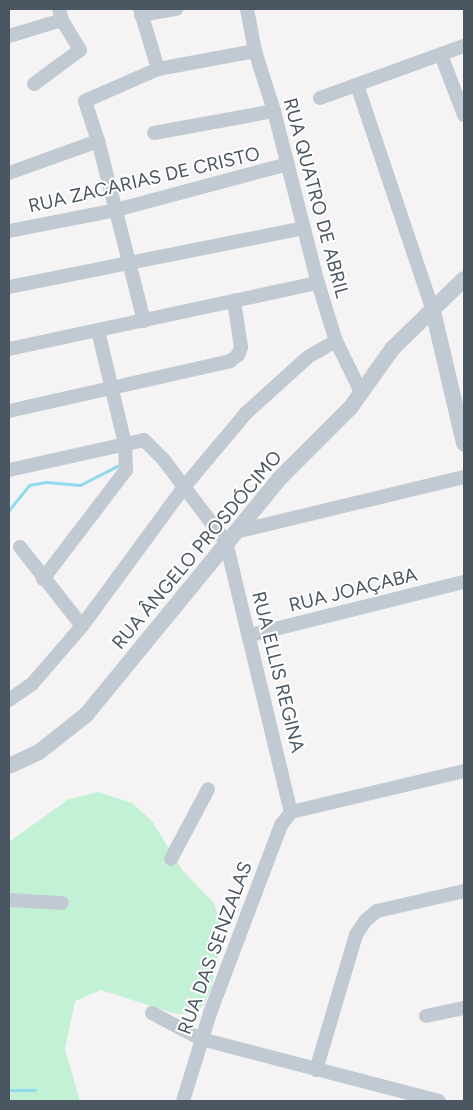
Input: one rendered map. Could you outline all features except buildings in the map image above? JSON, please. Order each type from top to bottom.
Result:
[{"type":"street","points":[[158,69],[141,12],[176,9]]},
{"type":"street","name":"RUA QUATRO DE ABRIL","points":[[247,9],[255,51],[274,111],[318,283],[336,341],[361,392]]},
{"type":"street","points":[[9,36],[60,15],[80,50],[34,84]]},
{"type":"street","points":[[320,98],[464,46]]},
{"type":"street","points":[[144,321],[98,141],[85,101],[158,69],[255,51]]},
{"type":"street","points":[[442,55],[464,115]]},
{"type":"street","points":[[357,85],[433,311],[458,393],[464,443]]},
{"type":"street","points":[[154,133],[274,111]]},
{"type":"street","points":[[9,173],[98,141]]},
{"type":"street","name":"RUA ZACARIAS DE CRISTO","points":[[9,231],[116,210],[288,164]]},
{"type":"street","points":[[9,287],[304,228]]},
{"type":"street","name":"RUA ÂNGELO PROSDÓCIMO","points":[[9,766],[39,752],[86,715],[280,478],[333,428],[392,349],[433,311],[464,278]]},
{"type":"street","points":[[9,349],[318,283]]},
{"type":"street","points":[[9,411],[230,361],[238,355],[241,347],[234,301]]},
{"type":"street","points":[[43,579],[126,470],[125,444],[98,331]]},
{"type":"street","points":[[9,700],[32,684],[82,626],[184,487],[246,413],[308,357],[336,341]]},
{"type":"street","points":[[9,470],[144,440],[230,537],[464,477]]},
{"type":"street","name":"RUA ELLIS REGINA","points":[[230,537],[291,812]]},
{"type":"street","points":[[20,547],[43,579],[82,626]]},
{"type":"street","name":"RUA JOAÇABA","points":[[251,635],[464,582]]},
{"type":"street","points":[[291,812],[464,771]]},
{"type":"street","points":[[171,860],[208,789]]},
{"type":"street","name":"RUA DAS SENZALAS","points":[[183,1101],[201,1039],[281,825],[291,812]]},
{"type":"street","points":[[316,1070],[356,935],[365,921],[377,911],[464,890]]},
{"type":"street","points":[[9,900],[62,903]]},
{"type":"street","points":[[426,1016],[464,1008]]},
{"type":"street","points":[[152,1014],[201,1039],[439,1101]]},
{"type":"green space","points":[[98,792],[132,803],[152,821],[182,870],[214,903],[222,930],[211,990],[203,1006],[192,1013],[176,1014],[101,990],[75,1001],[65,1049],[80,1101],[9,1101],[9,842],[69,799]]},
{"type":"waterway","points":[[9,510],[29,485],[46,482],[80,485],[117,466]]},
{"type":"waterway","points":[[9,1090],[35,1090]]}]
